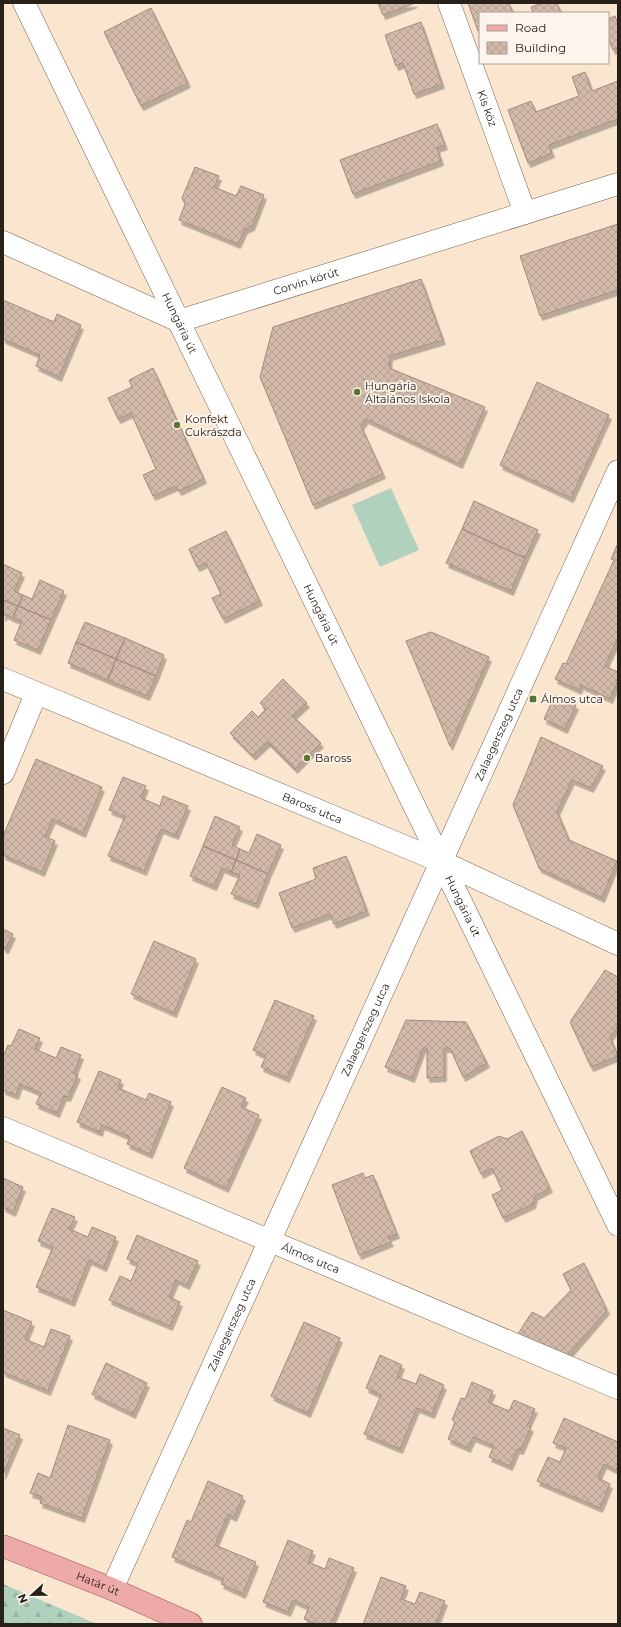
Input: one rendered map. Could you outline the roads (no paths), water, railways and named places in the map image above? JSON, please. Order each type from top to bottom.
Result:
[{"type":"main road","name":"Határ út","points":[[3,1546],[112,1588],[190,1624]]},
{"type":"street","name":"Hungária út","points":[[24,3],[618,1225]]},
{"type":"street","name":"Kis köz","points":[[449,3],[525,213]]},
{"type":"street","name":"Corvin körút","points":[[179,321],[618,184]]},
{"type":"street","points":[[3,242],[179,321]]},
{"type":"street","name":"Zalaegerszeg utca","points":[[112,1588],[442,862],[611,503],[618,471]]},
{"type":"street","name":"Baross utca","points":[[3,679],[442,862],[618,944]]},
{"type":"street","points":[[3,773],[36,694]]},
{"type":"street","name":"Álmos utca","points":[[3,1128],[618,1388]]},
{"type":"place","name":"Hungária Általános Iskola","points":[[357,392]]},
{"type":"place","name":"Konfekt Cukrászda","points":[[177,425]]},
{"type":"place","name":"Álmos utca","points":[[533,699]]},
{"type":"place","name":"Baross","points":[[307,758]]}]
